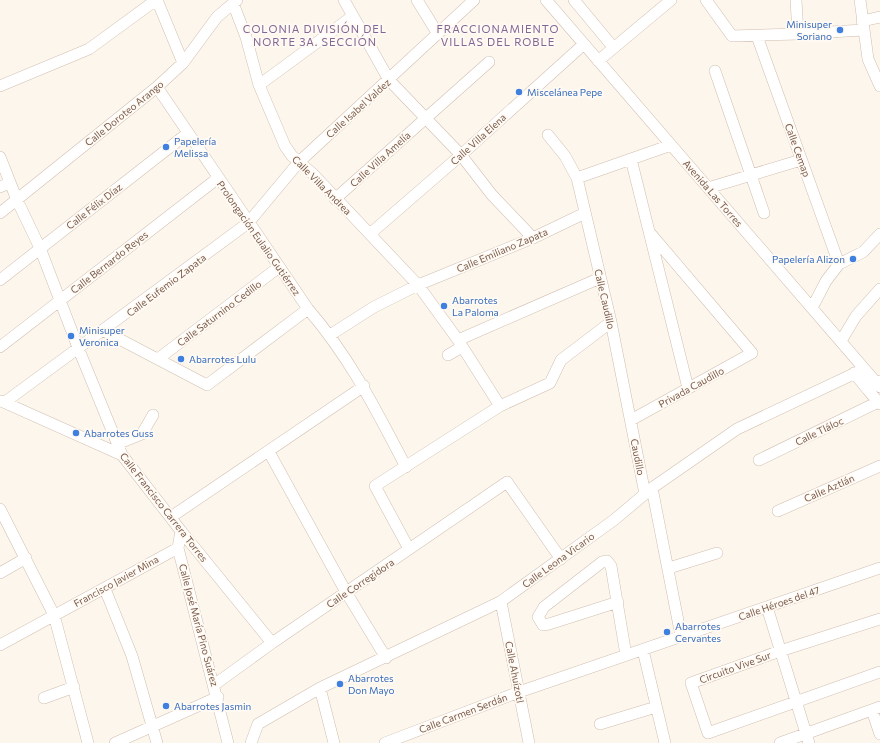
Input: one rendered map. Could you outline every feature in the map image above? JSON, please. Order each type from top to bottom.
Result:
[{"type":"street","points":[[0,86],[89,49],[157,0],[183,63]]},
{"type":"street","points":[[344,0],[389,80],[461,155],[492,195],[533,238]]},
{"type":"street","points":[[417,0],[438,34]]},
{"type":"street","name":"Calle Isabel Valdez","points":[[248,223],[299,162],[474,0]]},
{"type":"street","name":"Avenida Las Torres","points":[[546,0],[841,341],[859,371],[876,385],[879,403]]},
{"type":"street","points":[[574,0],[613,47]]},
{"type":"street","points":[[598,61],[671,0]]},
{"type":"street","points":[[706,0],[732,36],[798,34],[863,25],[880,17]]},
{"type":"street","points":[[796,0],[798,34]]},
{"type":"street","points":[[860,0],[868,59],[880,86]]},
{"type":"street","name":"Calle Doroteo Arango","points":[[0,213],[157,87],[183,63],[217,17],[235,2]]},
{"type":"street","name":"Calle Villa Andrea","points":[[235,2],[259,85],[285,146],[335,199],[371,233],[418,285],[460,343],[500,406]]},
{"type":"street","points":[[259,85],[353,16]]},
{"type":"street","name":"Calle Cemap","points":[[757,36],[839,264]]},
{"type":"street","name":"Calle Villa Elena","points":[[371,233],[461,155],[584,44]]},
{"type":"street","name":"Calle Villa Amelía","points":[[335,199],[489,62]]},
{"type":"street","points":[[715,71],[764,213]]},
{"type":"street","name":"Prolongación Eulalio Gutiérrez","points":[[157,87],[308,310],[330,335],[364,386],[406,467]]},
{"type":"street","name":"Calle Félix Díaz","points":[[0,280],[188,133]]},
{"type":"street","name":"Calle Caudillo","points":[[548,135],[565,156],[577,178],[611,322],[631,420]]},
{"type":"street","points":[[577,178],[671,145]]},
{"type":"street","name":"Calle Francisco Carrera Torres","points":[[0,157],[5,185],[17,200],[40,248],[122,456],[272,642]]},
{"type":"street","points":[[631,159],[688,388]]},
{"type":"street","points":[[708,188],[801,160]]},
{"type":"street","name":"Calle Bernardo Reyes","points":[[0,347],[218,178]]},
{"type":"street","name":"Calle Emiliano Zapata","points":[[330,335],[374,307],[418,285],[533,238],[585,213]]},
{"type":"street","name":"Calle Eufemio Zapata","points":[[3,401],[79,350],[248,223]]},
{"type":"street","name":"Privada Caudillo","points":[[631,420],[752,354],[650,233]]},
{"type":"street","points":[[812,308],[826,281],[839,264],[863,252],[880,234]]},
{"type":"street","name":"Calle Saturnino Cedillo","points":[[158,359],[279,267]]},
{"type":"street","points":[[448,355],[460,343],[600,278]]},
{"type":"street","points":[[841,341],[856,316],[880,290]]},
{"type":"street","points":[[104,331],[208,384],[308,310]]},
{"type":"street","points":[[410,549],[375,486],[500,406],[550,383],[561,360],[611,322]]},
{"type":"street","name":"Calle Leona Vicario","points":[[251,743],[258,724],[320,688],[386,658],[501,602],[614,520],[649,491],[737,429],[859,371]]},
{"type":"street","points":[[171,517],[364,386]]},
{"type":"street","points":[[3,401],[122,456]]},
{"type":"street","name":"Calle Tláloc","points":[[759,460],[879,403]]},
{"type":"street","points":[[117,444],[142,434],[153,415]]},
{"type":"street","name":"Caudillo","points":[[631,420],[669,568],[681,636]]},
{"type":"street","points":[[268,452],[346,592],[386,658]]},
{"type":"street","name":"Calle Aztlán","points":[[778,511],[880,466]]},
{"type":"street","name":"Calle Corregidora","points":[[214,685],[272,642],[507,482],[561,558]]},
{"type":"street","points":[[0,509],[54,615],[88,743]]},
{"type":"street","name":"Calle José María Pino Suárez","points":[[181,531],[178,548],[218,697],[228,743]]},
{"type":"street","name":"Francisco Javier Mina","points":[[0,645],[178,548]]},
{"type":"street","points":[[669,568],[717,553]]},
{"type":"street","points":[[0,573],[26,558]]},
{"type":"street","points":[[618,602],[549,624],[543,625],[538,617],[544,607],[602,562],[607,561],[611,566],[618,602],[626,656]]},
{"type":"street","name":"Calle Héroes del 47","points":[[519,692],[880,568]]},
{"type":"street","points":[[105,588],[132,656],[157,743]]},
{"type":"street","name":"Calle Ahuízotl","points":[[501,602],[529,743]]},
{"type":"street","points":[[767,607],[807,738]]},
{"type":"street","points":[[780,651],[880,619]]},
{"type":"street","points":[[643,650],[665,743]]},
{"type":"street","name":"Circuito Vive Sur","points":[[780,651],[691,683],[708,733],[796,703]]},
{"type":"street","points":[[796,703],[880,672]]},
{"type":"street","points":[[44,698],[74,687]]},
{"type":"street","points":[[320,688],[334,743]]},
{"type":"street","name":"Calle Carmen Serdán","points":[[385,743],[519,692]]},
{"type":"street","points":[[115,743],[218,697]]},
{"type":"street","points":[[600,724],[656,708]]},
{"type":"street","points":[[780,743],[807,738],[876,709],[880,734]]},
{"type":"place","name":"Minisuper Soriano","points":[[840,30]]},
{"type":"place","name":"Miscelánea Pepe","points":[[519,92]]},
{"type":"place","name":"Papelería Melissa","points":[[166,147]]},
{"type":"place","name":"Papelería Alizon","points":[[853,259]]},
{"type":"place","name":"Abarrotes La Paloma","points":[[444,306]]},
{"type":"place","name":"Minisuper Veronica","points":[[71,336]]},
{"type":"place","name":"Abarrotes Lulu","points":[[181,359]]},
{"type":"place","name":"Abarrotes Guss","points":[[76,433]]},
{"type":"place","name":"Abarrotes Cervantes","points":[[667,632]]},
{"type":"place","name":"Abarrotes Don Mayo","points":[[340,684]]},
{"type":"place","name":"Abarrotes Jasmin","points":[[166,706]]},
{"type":"district","name":"COLONIA DIVISIÓN DEL NORTE 3A. SECCIÓN","points":[[315,34]]},
{"type":"district","name":"FRACCIONAMIENTO VILLAS DEL ROBLE","points":[[498,34]]}]
